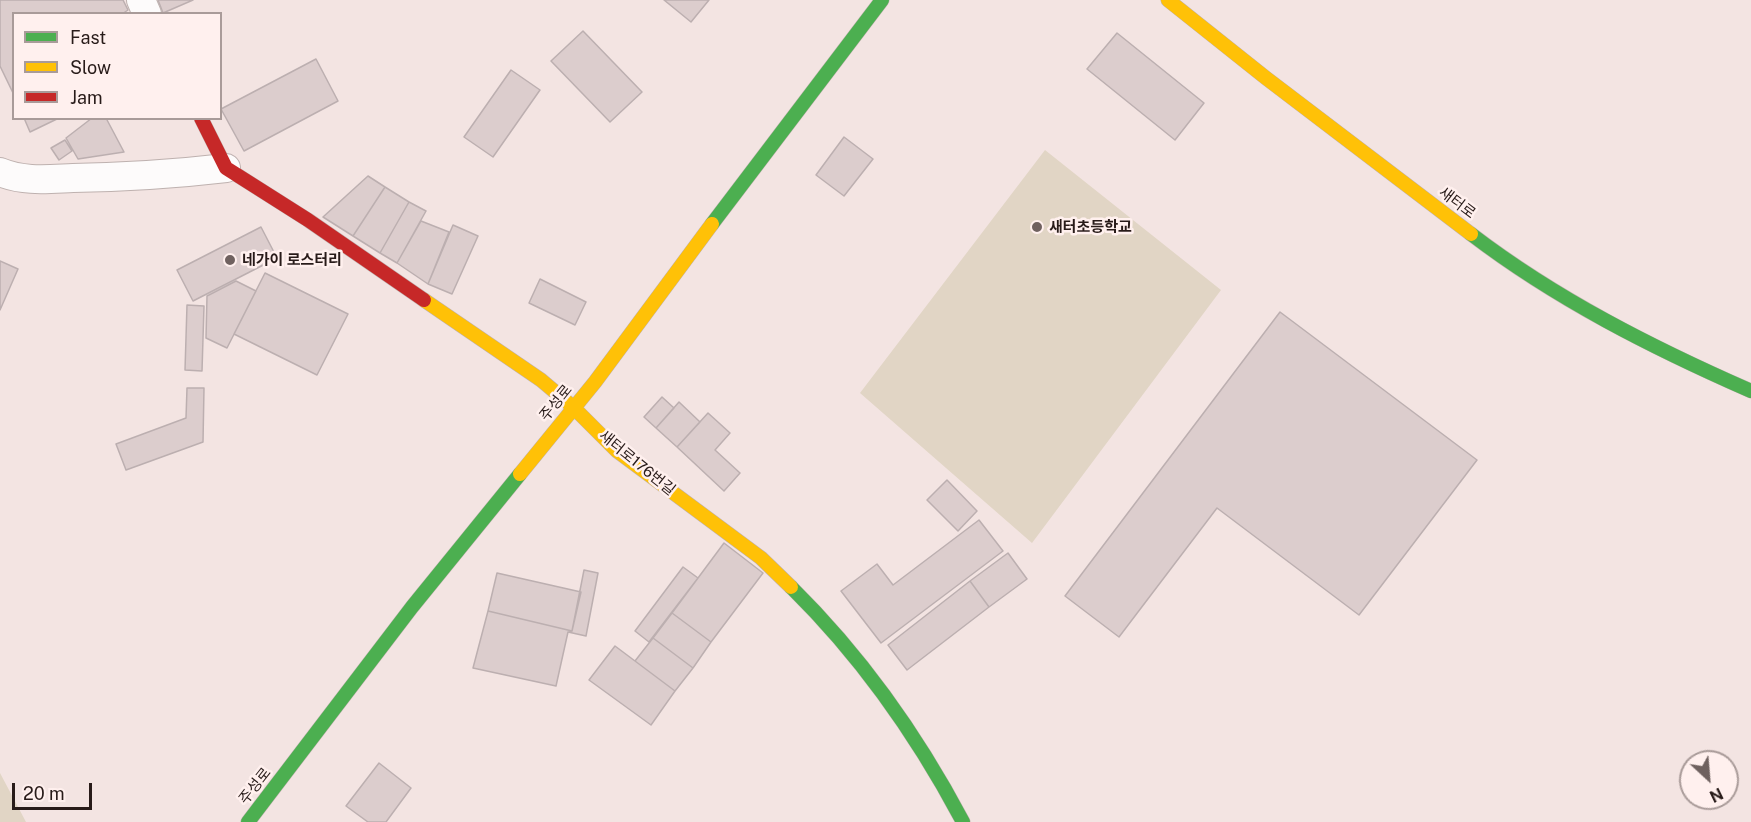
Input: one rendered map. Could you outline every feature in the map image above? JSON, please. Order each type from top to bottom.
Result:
[{"type":"street","name":"주성로","points":[[248,822],[412,608],[595,382],[882,0]]},
{"type":"street","name":"새터로","points":[[1168,0],[1507,262],[1586,309],[1683,360],[1751,391]]},
{"type":"street","points":[[0,172],[22,179],[178,174],[226,168],[202,120]]},
{"type":"street","name":"새터로176번길","points":[[226,168],[308,220],[541,380],[573,407],[617,451],[761,558],[822,618],[869,674],[906,724],[943,784],[963,822]]},
{"type":"shaded area","points":[[1045,150],[1221,290],[1032,543],[860,393]]},
{"type":"shaded area","points":[[0,773],[26,822],[0,822]]},
{"type":"building","points":[[0,0],[123,0],[128,10],[125,12],[12,12],[12,91],[0,66]]},
{"type":"building","points":[[158,0],[193,0],[165,12],[163,12]]},
{"type":"building","points":[[664,0],[709,0],[691,22]]},
{"type":"building","points":[[583,31],[642,92],[610,122],[551,61]]},
{"type":"building","points":[[1117,33],[1204,103],[1175,140],[1087,69]]},
{"type":"building","points":[[316,59],[338,101],[244,151],[222,108]]},
{"type":"building","points":[[511,70],[540,90],[493,157],[464,137]]},
{"type":"building","points":[[25,120],[55,120],[30,132]]},
{"type":"building","points":[[89,120],[107,120],[124,152],[78,159],[66,138]]},
{"type":"building","points":[[844,137],[873,159],[844,196],[816,175]]},
{"type":"building","points":[[65,140],[72,151],[59,160],[51,148]]},
{"type":"building","points":[[368,176],[385,187],[353,236],[323,217]]},
{"type":"building","points":[[385,187],[409,202],[380,253],[353,236]]},
{"type":"building","points":[[409,202],[426,211],[397,263],[380,253]]},
{"type":"building","points":[[421,221],[449,232],[428,284],[397,263]]},
{"type":"building","points":[[453,225],[478,236],[452,294],[428,284]]},
{"type":"building","points":[[261,227],[277,258],[193,301],[177,270]]},
{"type":"building","points":[[0,261],[18,269],[0,310]]},
{"type":"building","points":[[265,273],[348,314],[317,375],[234,334]]},
{"type":"building","points":[[540,279],[586,302],[575,325],[529,303]]},
{"type":"building","points":[[236,281],[256,291],[227,348],[206,338],[207,296]]},
{"type":"building","points":[[187,305],[204,306],[202,371],[185,370]]},
{"type":"building","points":[[1280,312],[1477,460],[1359,615],[1217,508],[1119,637],[1065,596]]},
{"type":"building","points":[[187,388],[204,388],[203,442],[126,470],[116,444],[186,418]]},
{"type":"building","points":[[662,397],[674,408],[656,428],[644,417]]},
{"type":"building","points":[[679,402],[700,422],[677,447],[656,428]]},
{"type":"building","points":[[708,413],[730,433],[715,450],[740,473],[724,491],[677,447]]},
{"type":"building","points":[[947,480],[977,511],[958,531],[927,500]]},
{"type":"building","points":[[979,520],[1003,551],[881,643],[841,591],[877,564],[893,585]]},
{"type":"building","points":[[724,543],[763,573],[711,642],[672,613]]},
{"type":"building","points":[[1008,553],[1027,579],[989,607],[970,581]]},
{"type":"building","points":[[683,567],[698,578],[649,642],[635,631]]},
{"type":"building","points":[[584,570],[598,573],[586,636],[568,632],[572,631]]},
{"type":"building","points":[[497,573],[581,592],[572,631],[488,611]]},
{"type":"building","points":[[970,581],[989,607],[907,670],[888,645]]},
{"type":"building","points":[[488,611],[572,631],[568,632],[556,686],[473,668]]},
{"type":"building","points":[[672,613],[711,642],[693,668],[653,638]]},
{"type":"building","points":[[653,638],[693,668],[675,691],[635,661]]},
{"type":"building","points":[[615,646],[675,691],[651,725],[589,680]]},
{"type":"building","points":[[379,763],[411,788],[386,822],[368,822],[346,806]]},
{"type":"traffic: fast","points":[[712,224],[882,0]]},
{"type":"traffic: fast","points":[[1471,234],[1537,280],[1606,321],[1751,391]]},
{"type":"traffic: fast","points":[[248,822],[412,607],[520,474]]},
{"type":"traffic: fast","points":[[791,587],[841,641],[886,698],[927,758],[963,822]]},
{"type":"traffic: slow","points":[[1168,0],[1266,78],[1471,234]]},
{"type":"traffic: slow","points":[[520,474],[595,382],[712,224]]},
{"type":"traffic: slow","points":[[424,300],[541,380],[573,407],[617,451],[761,558],[791,587]]},
{"type":"traffic: jam","points":[[202,120],[226,168],[308,220],[424,300]]},
{"type":"place","name":"새터초등학교","points":[[1037,227]]},
{"type":"place","name":"네가이 로스터리","points":[[230,260]]}]
